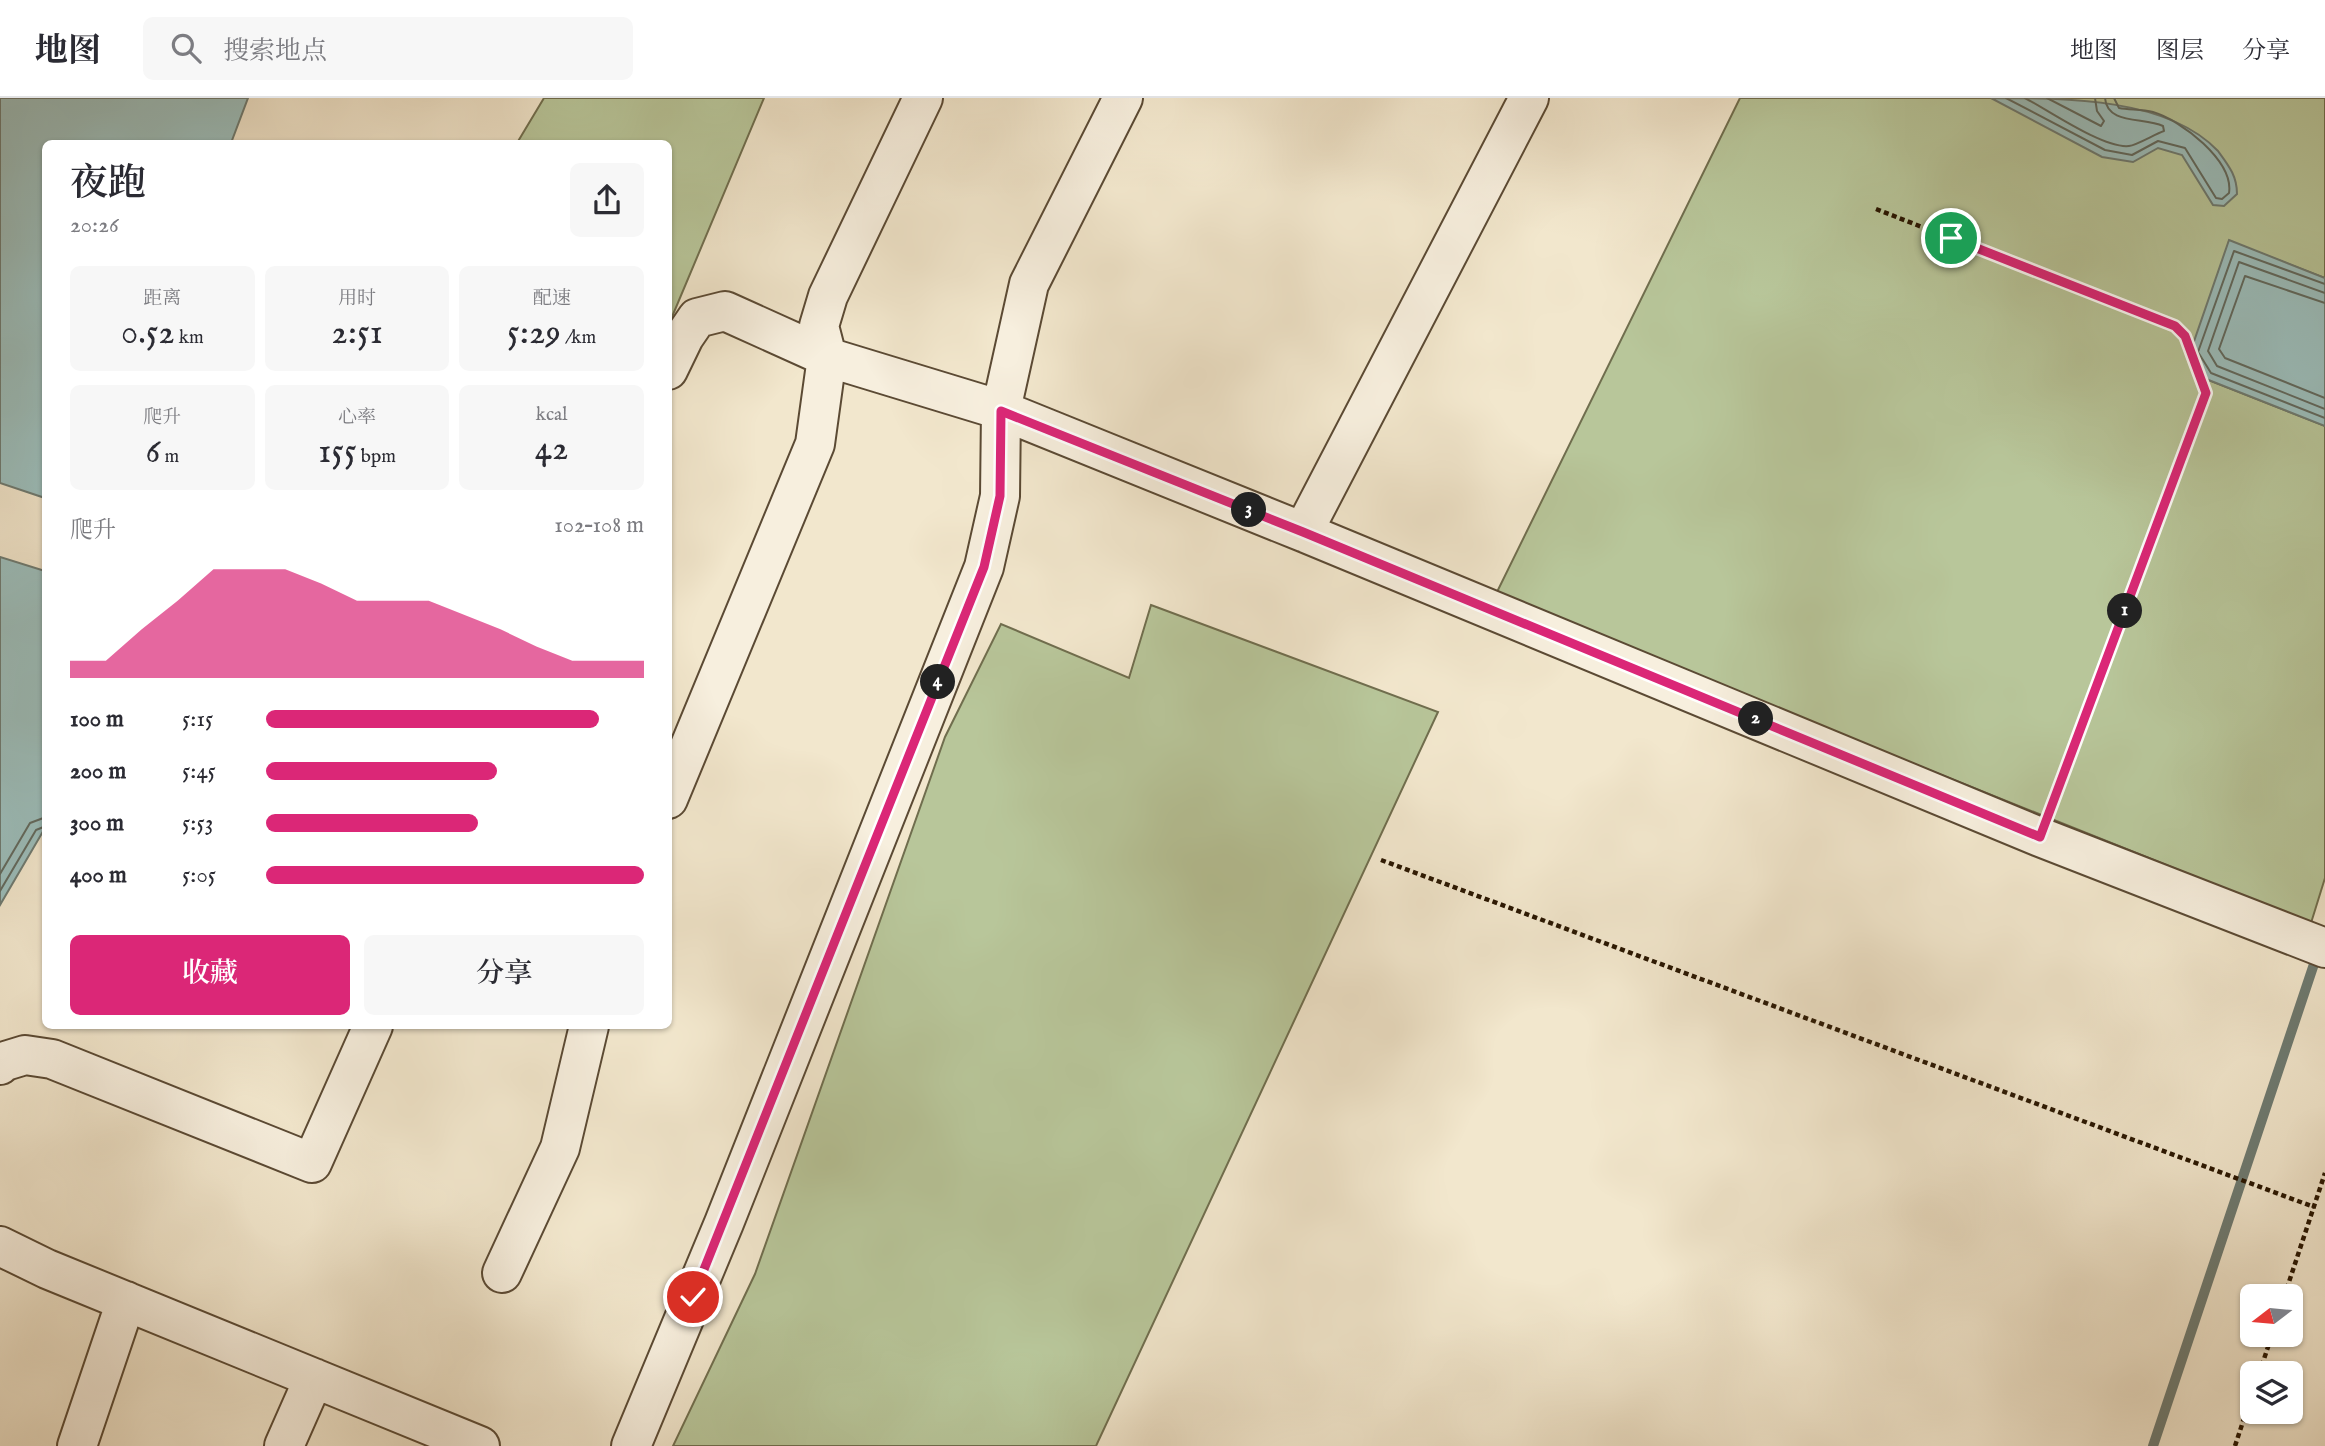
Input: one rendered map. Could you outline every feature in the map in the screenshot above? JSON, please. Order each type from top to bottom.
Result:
[{"type":"street","points":[[672,789],[815,444],[827,357],[819,326],[828,296],[923,98]]},
{"type":"street","points":[[631,1446],[729,1210],[984,567],[1000,496],[1001,411],[1029,284],[1123,98]]},
{"type":"street","points":[[1303,532],[1529,98]]},
{"type":"street","points":[[672,362],[697,318],[724,311],[827,357],[1001,411],[1303,532],[2040,837],[2316,944]]},
{"type":"street","points":[[0,1065],[24,1055],[52,1059],[312,1163],[372,1029]]},
{"type":"street","points":[[502,1273],[560,1148],[588,1029]]},
{"type":"street","points":[[0,1246],[314,1378],[439,1438],[480,1446]]},
{"type":"street","points":[[77,1446],[126,1301]]},
{"type":"street","points":[[284,1446],[314,1378]]},
{"type":"path","points":[[1876,209],[2175,326],[2185,336],[2206,393],[2040,837]]},
{"type":"path","points":[[1381,860],[2314,1207]]},
{"type":"path","points":[[2288,1284],[2325,1173]]},
{"type":"path","points":[[2235,1446],[2242,1424]]},
{"type":"green space","points":[[544,98],[764,98],[672,317],[672,140],[519,140]]},
{"type":"green space","points":[[1740,98],[2325,98],[2325,278],[2229,241],[2206,379],[2325,426],[2325,878],[2311,923],[1495,596]]},
{"type":"green space","points":[[1151,605],[1438,712],[1096,1446],[673,1446],[755,1274],[945,737],[1001,624],[1129,678]]},
{"type":"water","points":[[0,98],[248,98],[232,140],[42,140],[42,497],[0,483]]},
{"type":"water","points":[[1991,98],[2083,101],[2144,111],[2172,120],[2197,134],[2218,151],[2234,176],[2237,194],[2224,206],[2213,205],[2182,155],[2158,148],[2133,162],[2102,157]]},
{"type":"water","points":[[2229,240],[2325,278],[2325,426],[2206,379],[2190,353]]},
{"type":"water","points":[[0,557],[42,570],[42,833],[0,905]]},
{"type":"waterway","points":[[2153,1446],[2318,952]]},
{"type":"route","points":[[693,1297],[984,567],[1000,496],[1001,411],[1303,532],[2040,837],[2206,393],[2185,336],[2175,326],[1951,238]]}]
